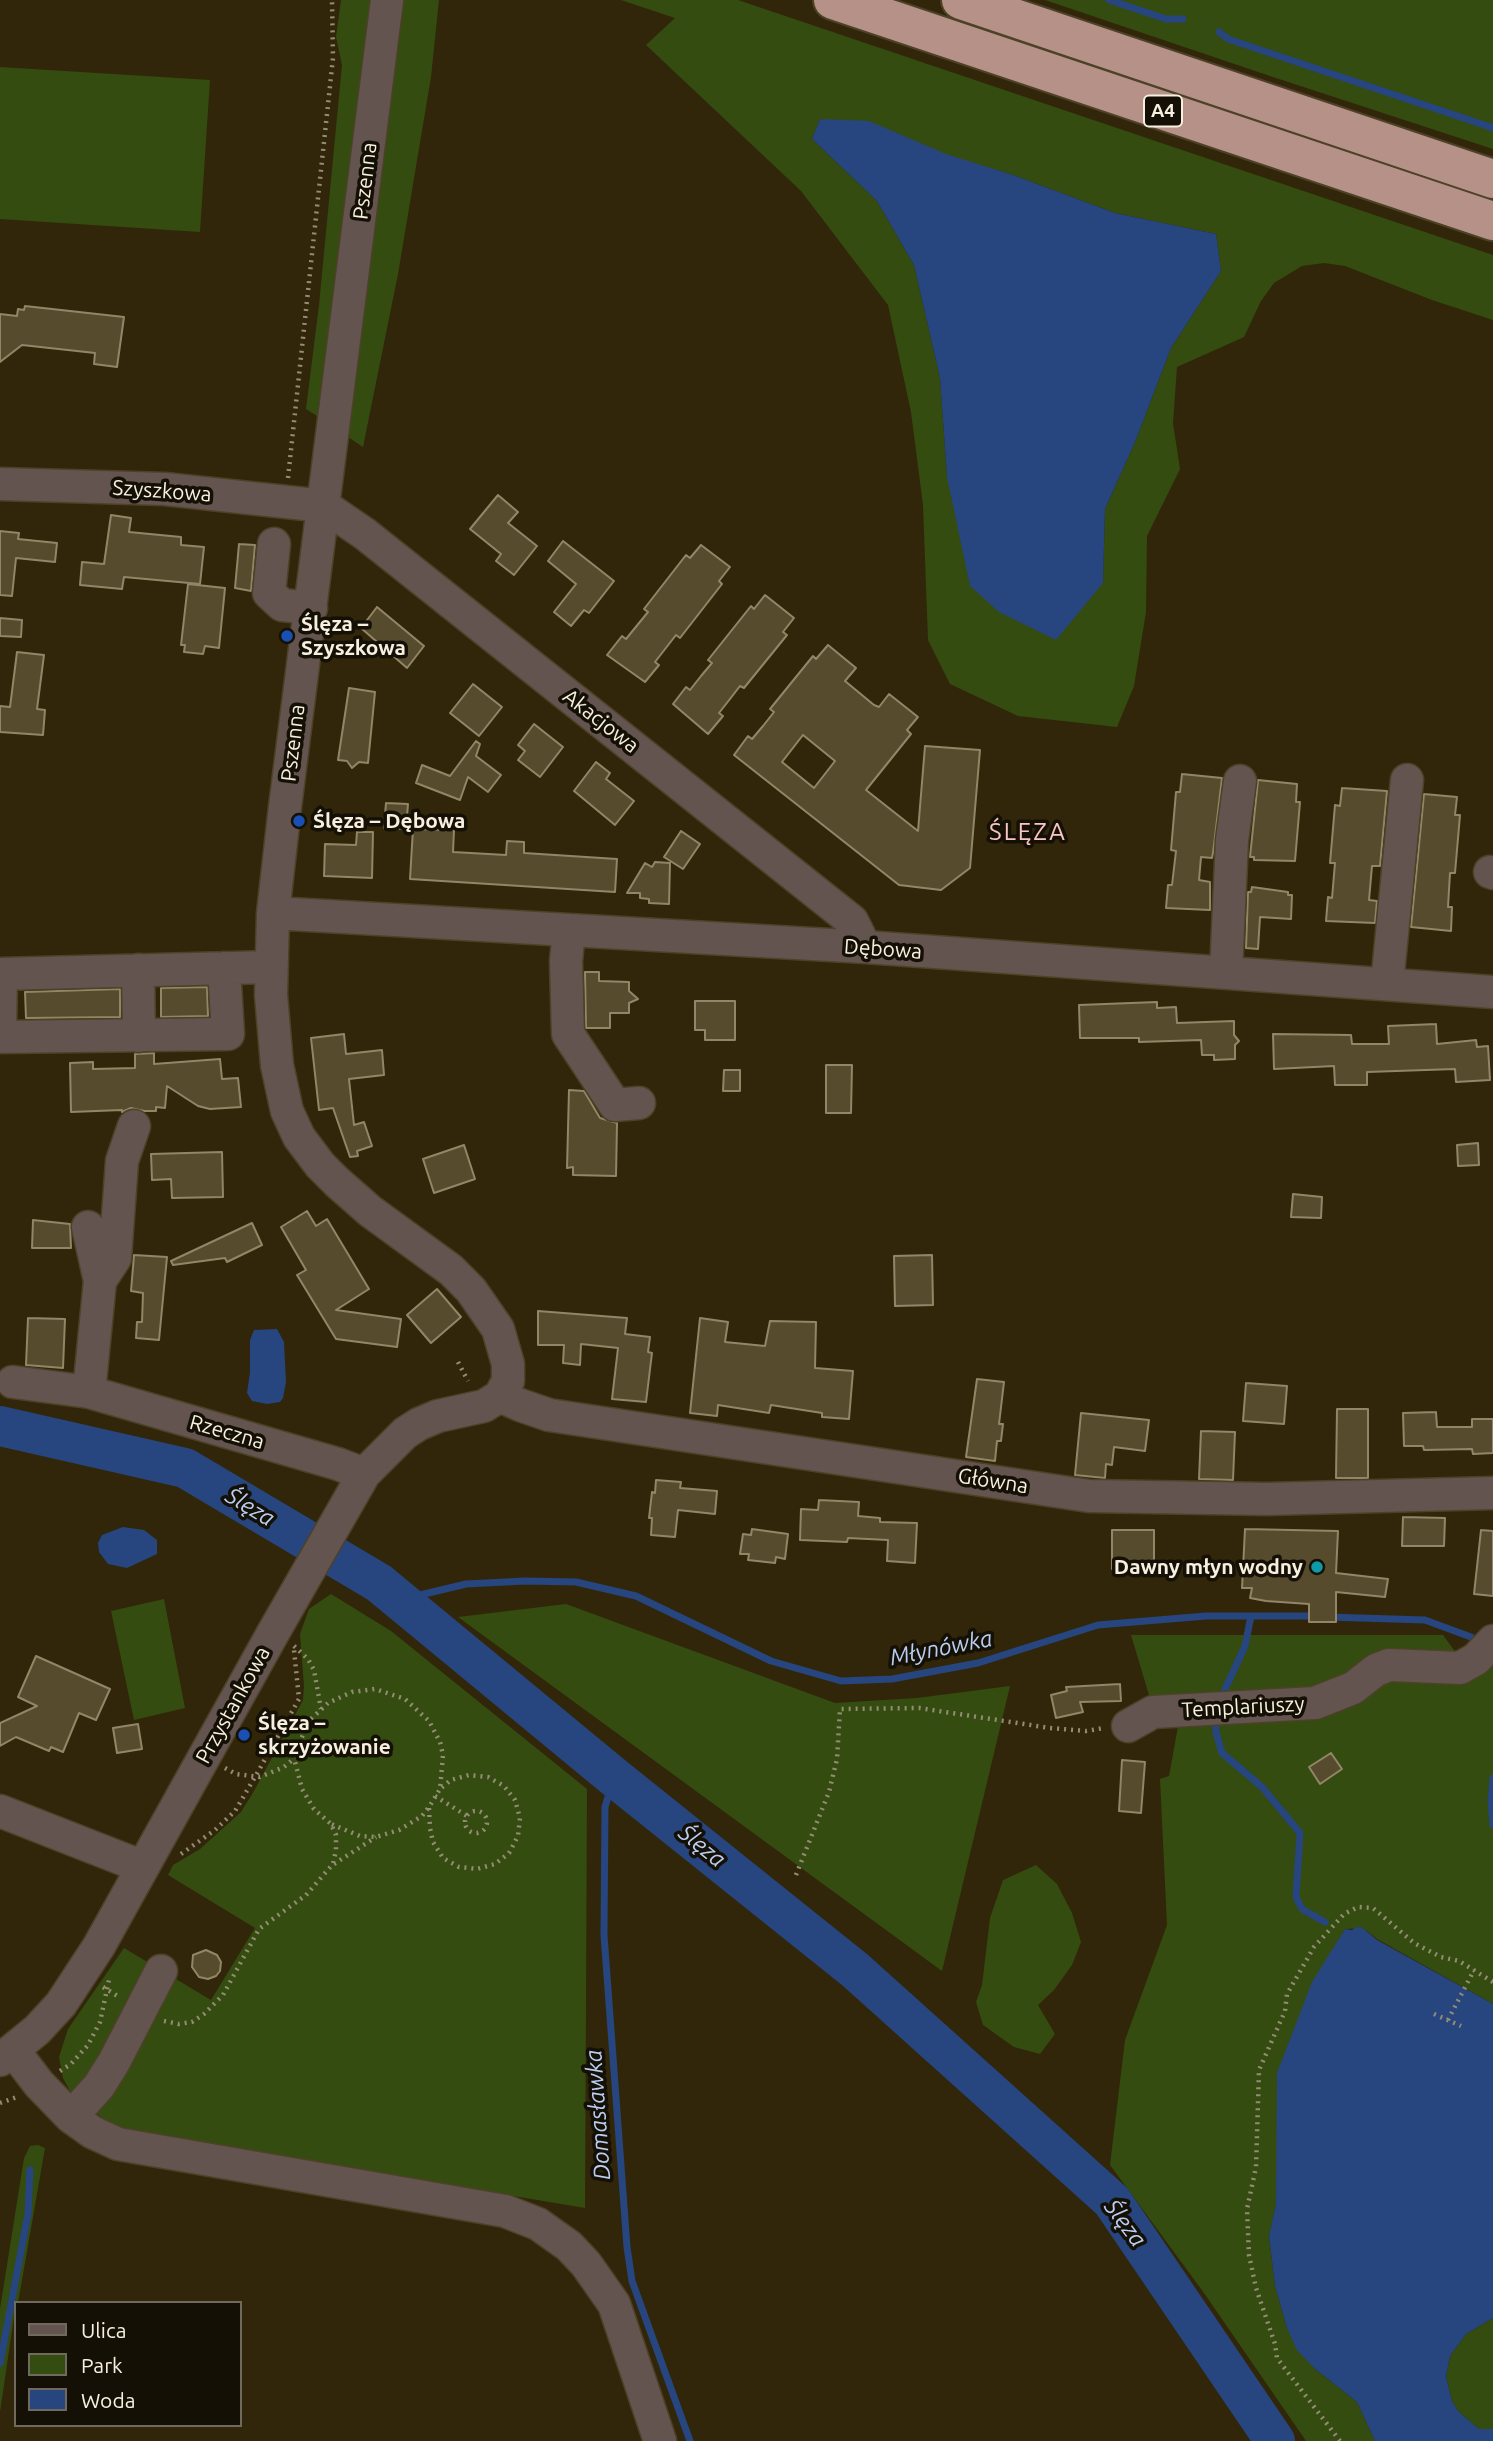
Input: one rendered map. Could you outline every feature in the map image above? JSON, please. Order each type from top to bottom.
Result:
[{"type":"highway","name":"A4","points":[[832,0],[1493,221]]},
{"type":"highway","name":"A4","points":[[961,0],[1493,179]]},
{"type":"street","name":"Pszenna","points":[[387,0],[285,807],[273,912],[271,995],[277,1066],[292,1125],[308,1150],[337,1182],[370,1211],[451,1270],[492,1317],[505,1347],[509,1373],[505,1389],[500,1396]]},
{"type":"street","name":"Szyszkowa","points":[[0,484],[165,489],[324,506]]},
{"type":"street","name":"Akacjowa","points":[[324,506],[375,542],[852,921],[864,947]]},
{"type":"street","points":[[274,544],[269,593],[282,605],[311,608]]},
{"type":"street","points":[[1387,984],[1407,780]]},
{"type":"street","points":[[1226,973],[1232,841],[1240,781]]},
{"type":"street","name":"Dębowa","points":[[273,912],[864,947],[1493,992]]},
{"type":"street","points":[[569,930],[566,961],[568,1034],[615,1105],[639,1103]]},
{"type":"street","points":[[0,1030],[1,974],[271,967]]},
{"type":"street","points":[[0,1037],[228,1034],[224,968]]},
{"type":"street","points":[[138,970],[139,1035]]},
{"type":"street","points":[[100,1282],[115,1258],[122,1161],[134,1125]]},
{"type":"street","points":[[88,1227],[100,1282],[89,1392]]},
{"type":"street","name":"Rzeczna","points":[[13,1382],[89,1392],[338,1464],[364,1474]]},
{"type":"street","name":"Przystankowa","points":[[6,2055],[37,2030],[61,2004],[99,1946],[143,1867],[288,1637],[305,1579],[364,1474],[390,1445],[419,1424],[438,1416],[484,1406],[500,1396]]},
{"type":"street","name":"Główna","points":[[500,1396],[549,1415],[1089,1496],[1267,1499],[1493,1493]]},
{"type":"street","name":"Templariuszy","points":[[1128,1726],[1153,1712],[1315,1703],[1353,1688],[1376,1670],[1389,1665],[1460,1668],[1484,1650]]},
{"type":"street","points":[[0,1811],[143,1867]]},
{"type":"street","points":[[71,2117],[99,2086],[114,2062],[161,1971]]},
{"type":"street","points":[[6,2055],[71,2117],[92,2132],[118,2144],[505,2210],[538,2224],[569,2246],[586,2264],[614,2304],[660,2441]]},
{"type":"path","points":[[289,486],[288,471],[333,58],[332,0]]},
{"type":"path","points":[[458,1362],[468,1381]]},
{"type":"path","points":[[288,1637],[314,1670],[321,1709]]},
{"type":"path","points":[[177,1857],[215,1830],[235,1811],[299,1699],[288,1637]]},
{"type":"path","points":[[333,1864],[336,1835],[331,1825],[314,1809],[302,1789],[295,1762],[308,1723],[321,1709],[352,1692],[375,1689],[405,1699],[429,1721],[440,1742],[443,1755],[440,1789]]},
{"type":"path","points":[[796,1875],[830,1791],[837,1759],[840,1709],[919,1708],[1086,1731],[1128,1726]]},
{"type":"path","points":[[221,1766],[236,1774],[255,1777],[284,1767],[296,1757]]},
{"type":"path","points":[[100,1986],[160,2020],[179,2024],[192,2022],[204,2014],[223,1994],[259,1929],[306,1895],[333,1864],[376,1837],[399,1829],[422,1816],[440,1789],[451,1780],[469,1775],[488,1777],[503,1786],[515,1800],[520,1818],[518,1836],[509,1853],[495,1864],[477,1869],[459,1867],[443,1858],[433,1842],[429,1828],[429,1807]]},
{"type":"path","points":[[435,1796],[467,1816]]},
{"type":"path","points":[[474,1811],[482,1813],[486,1820],[485,1828],[478,1832],[470,1831],[465,1824],[467,1816],[474,1811]]},
{"type":"path","points":[[331,1825],[360,1836],[376,1837]]},
{"type":"path","points":[[1340,2441],[1277,2358],[1249,2255],[1247,2209],[1256,2167],[1259,2070],[1285,2011],[1287,1994],[1314,1947],[1344,1914],[1358,1907],[1373,1908],[1415,1943],[1441,1957],[1459,1961],[1493,1982]]},
{"type":"path","points":[[55,2074],[71,2064],[88,2045],[100,2022],[111,1968]]},
{"type":"path","points":[[1448,2020],[1474,1970]]},
{"type":"path","points":[[1434,2014],[1461,2026]]},
{"type":"green space","points":[[341,0],[374,0],[317,416],[306,409],[319,305],[342,65],[336,37]]},
{"type":"green space","points":[[404,0],[439,0],[431,77],[398,274],[363,447],[348,437]]},
{"type":"green space","points":[[621,0],[738,0],[1493,255],[1493,320],[1432,300],[1345,266],[1324,263],[1302,266],[1274,283],[1261,301],[1244,337],[1177,367],[1173,423],[1180,469],[1147,536],[1146,612],[1134,686],[1117,727],[1018,716],[950,684],[928,640],[923,505],[911,412],[888,305],[801,191],[646,45],[675,18]],"holes":[[[820,119],[1013,175],[1115,213],[1216,234],[1221,271],[1171,348],[1135,442],[1105,509],[1103,583],[947,477],[940,378],[914,265],[877,201],[812,139]]]},
{"type":"green space","points":[[1045,0],[1493,0],[1493,149],[1276,78]]},
{"type":"green space","points":[[0,67],[210,80],[200,232],[0,219]]},
{"type":"green space","points":[[331,1594],[391,1631],[587,1789],[585,2208],[138,2133],[112,2126],[70,2091],[63,2078],[59,2057],[68,2029],[124,1948],[211,2000],[255,1928],[168,1875],[173,1865],[200,1849],[241,1812],[254,1791],[303,1700],[300,1634],[309,1609]]},
{"type":"green space","points":[[164,1599],[185,1708],[134,1720],[111,1611]]},
{"type":"green space","points":[[566,1604],[835,1703],[917,1698],[1010,1686],[942,1971],[458,1617]]},
{"type":"green space","points":[[1131,1635],[1443,1635],[1473,1676],[1493,1659],[1493,2004],[1377,1939],[1363,1928],[1345,1929],[1334,1948],[1269,2236],[1275,2286],[1287,2328],[1314,2368],[1357,2402],[1375,2441],[1306,2441],[1204,2293],[1110,2165],[1125,2040],[1167,1925],[1160,1779],[1169,1776],[1179,1721],[1149,1695]]},
{"type":"green space","points":[[1036,1865],[1057,1884],[1072,1913],[1081,1942],[1072,1965],[1054,1990],[1038,2005],[1055,2034],[1040,2054],[1014,2047],[983,2025],[976,2002],[982,1985],[990,1918],[1003,1880]]},
{"type":"green space","points":[[30,2146],[45,2148],[18,2301],[14,2301],[0,2412],[0,2309],[24,2158]]},
{"type":"green space","points":[[1493,2318],[1493,2429],[1479,2429],[1458,2411],[1452,2401],[1446,2377],[1450,2356],[1466,2334]]},
{"type":"water","points":[[820,119],[869,121],[946,154],[1013,175],[1115,213],[1216,234],[1221,271],[1171,348],[1135,442],[1105,509],[1103,583],[1056,640],[999,612],[970,586],[947,477],[940,378],[914,265],[877,201],[812,139]]},
{"type":"water","points":[[277,1329],[284,1342],[286,1382],[283,1398],[280,1402],[267,1404],[252,1401],[247,1393],[250,1340],[254,1330]]},
{"type":"water","points":[[123,1527],[144,1530],[157,1540],[157,1554],[127,1568],[108,1564],[99,1552],[98,1543],[102,1535]]},
{"type":"water","points":[[1356,1927],[1363,1928],[1377,1940],[1493,2004],[1493,2318],[1466,2334],[1450,2356],[1446,2377],[1452,2401],[1458,2411],[1479,2429],[1493,2429],[1493,2441],[1375,2441],[1357,2402],[1314,2368],[1297,2350],[1287,2328],[1275,2286],[1269,2236],[1276,2204],[1277,2073],[1312,1982],[1345,1929],[1352,1930]]},
{"type":"building","points":[[25,306],[124,317],[117,367],[94,364],[95,353],[22,345],[0,362],[0,314],[17,316],[18,309],[24,310]]},
{"type":"building","points":[[498,495],[518,512],[508,523],[537,546],[514,575],[496,561],[501,554],[470,529]]},
{"type":"building","points":[[111,515],[131,518],[129,532],[181,537],[181,545],[204,547],[200,584],[124,577],[122,589],[80,585],[82,562],[104,564]]},
{"type":"building","points":[[0,531],[19,533],[18,539],[57,543],[55,562],[16,558],[12,596],[0,595]]},
{"type":"building","points":[[563,541],[614,581],[589,613],[584,610],[571,626],[554,612],[576,584],[548,561]]},
{"type":"building","points":[[239,544],[255,545],[251,591],[235,588]]},
{"type":"building","points":[[701,545],[730,567],[719,581],[722,584],[680,638],[676,635],[655,662],[659,665],[645,682],[607,655],[622,636],[626,639],[648,612],[644,609],[686,555],[690,558]]},
{"type":"building","points":[[188,584],[225,588],[219,648],[205,646],[203,654],[184,652],[185,645],[181,645]]},
{"type":"building","points":[[765,595],[794,618],[783,632],[787,635],[744,688],[740,686],[719,713],[723,716],[708,734],[673,704],[686,687],[690,690],[712,663],[708,660],[751,606],[754,609]]},
{"type":"building","points":[[377,607],[424,646],[407,668],[361,628]]},
{"type":"building","points":[[0,618],[22,620],[21,637],[0,636]]},
{"type":"building","points":[[828,645],[856,668],[845,681],[874,705],[879,707],[889,694],[918,717],[907,730],[911,734],[866,790],[918,831],[925,746],[980,750],[970,868],[941,890],[899,885],[734,755],[748,736],[752,739],[763,726],[774,712],[770,709],[813,656],[816,659]],"holes":[[[803,735],[835,761],[814,788],[782,762]]]},
{"type":"building","points":[[17,652],[44,655],[37,709],[45,710],[43,735],[0,732],[0,706],[10,707]]},
{"type":"building","points":[[473,684],[502,707],[479,736],[450,713]]},
{"type":"building","points":[[349,688],[375,692],[368,763],[359,762],[352,768],[347,761],[338,760]]},
{"type":"building","points":[[534,724],[563,747],[540,777],[518,760],[525,751],[518,745]]},
{"type":"building","points":[[476,741],[480,744],[476,756],[501,775],[488,792],[468,777],[460,800],[416,783],[422,765],[450,776]]},
{"type":"building","points":[[596,762],[610,773],[606,779],[634,801],[615,825],[574,791]]},
{"type":"building","points":[[1182,774],[1222,778],[1212,858],[1201,857],[1199,880],[1210,882],[1210,910],[1166,908],[1176,851],[1171,850],[1176,792],[1180,792]]},
{"type":"building","points":[[1258,780],[1297,784],[1296,802],[1300,802],[1295,861],[1254,860],[1254,857],[1250,857]]},
{"type":"building","points":[[1342,788],[1387,791],[1380,866],[1372,866],[1369,900],[1377,901],[1375,923],[1326,921],[1328,897],[1332,898],[1335,863],[1330,863],[1335,805],[1340,806]]},
{"type":"building","points":[[1424,794],[1457,797],[1455,815],[1460,815],[1455,873],[1450,873],[1448,907],[1452,907],[1451,931],[1411,927]]},
{"type":"building","points":[[386,803],[408,804],[406,829],[384,828]]},
{"type":"building","points":[[413,829],[454,830],[453,852],[506,855],[507,841],[524,842],[524,853],[617,859],[615,892],[410,879]]},
{"type":"building","points":[[681,831],[700,844],[683,869],[664,857]]},
{"type":"building","points":[[357,832],[373,832],[372,878],[324,876],[325,844],[356,845]]},
{"type":"building","points":[[655,862],[670,863],[669,904],[649,903],[649,899],[640,898],[640,893],[627,893],[645,863],[652,867]]},
{"type":"building","points":[[1252,887],[1288,892],[1288,895],[1292,895],[1291,919],[1260,917],[1258,949],[1246,948],[1248,892],[1251,892]]},
{"type":"building","points":[[585,972],[599,972],[599,981],[629,982],[629,991],[638,999],[629,1003],[629,1013],[610,1013],[610,1028],[586,1028]]},
{"type":"building","points":[[207,987],[208,1016],[161,1017],[161,988]]},
{"type":"building","points":[[120,989],[120,1017],[26,1018],[25,992]]},
{"type":"building","points":[[695,1001],[735,1001],[735,1040],[705,1040],[705,1030],[695,1030]]},
{"type":"building","points":[[1157,1002],[1157,1008],[1176,1007],[1177,1023],[1234,1021],[1234,1035],[1239,1041],[1235,1045],[1235,1059],[1214,1060],[1214,1055],[1202,1055],[1201,1040],[1139,1042],[1139,1038],[1080,1038],[1079,1005]]},
{"type":"building","points":[[1436,1024],[1437,1044],[1476,1040],[1477,1047],[1488,1046],[1490,1080],[1456,1082],[1455,1069],[1367,1072],[1367,1085],[1335,1085],[1334,1066],[1274,1069],[1273,1034],[1351,1035],[1352,1044],[1389,1044],[1388,1026]]},
{"type":"building","points":[[344,1034],[346,1054],[382,1050],[384,1075],[349,1079],[354,1125],[364,1122],[372,1146],[357,1151],[358,1156],[350,1157],[333,1108],[319,1110],[311,1038]]},
{"type":"building","points":[[154,1053],[154,1064],[220,1059],[222,1079],[238,1078],[241,1107],[210,1109],[198,1106],[167,1086],[165,1108],[156,1107],[156,1111],[131,1108],[122,1112],[71,1112],[70,1063],[93,1062],[93,1069],[135,1068],[135,1054]]},
{"type":"building","points":[[826,1065],[852,1065],[851,1113],[826,1113]]},
{"type":"building","points":[[724,1070],[740,1070],[740,1091],[723,1091]]},
{"type":"building","points":[[569,1090],[584,1091],[600,1118],[617,1123],[616,1176],[573,1175],[573,1167],[567,1168]]},
{"type":"building","points":[[1478,1143],[1479,1165],[1458,1166],[1457,1145]]},
{"type":"building","points":[[464,1145],[475,1179],[434,1193],[423,1159]]},
{"type":"building","points":[[222,1152],[223,1197],[172,1198],[171,1179],[152,1180],[151,1154]]},
{"type":"building","points":[[1293,1194],[1322,1197],[1321,1218],[1291,1217]]},
{"type":"building","points":[[307,1211],[316,1226],[327,1219],[369,1289],[336,1310],[401,1319],[397,1347],[336,1339],[297,1275],[306,1270],[281,1227]]},
{"type":"building","points":[[33,1220],[70,1224],[71,1248],[32,1248]]},
{"type":"building","points":[[252,1223],[262,1245],[227,1262],[225,1258],[173,1265],[171,1261]]},
{"type":"building","points":[[134,1255],[167,1257],[159,1340],[136,1338],[137,1322],[142,1322],[143,1293],[131,1291]]},
{"type":"building","points":[[932,1255],[933,1305],[895,1306],[894,1256]]},
{"type":"building","points":[[437,1289],[461,1317],[431,1343],[407,1315]]},
{"type":"building","points":[[538,1311],[627,1318],[625,1334],[650,1337],[648,1352],[652,1353],[646,1402],[612,1399],[618,1348],[581,1344],[580,1365],[563,1363],[564,1345],[538,1345]]},
{"type":"building","points":[[28,1318],[65,1319],[63,1368],[26,1365]]},
{"type":"building","points":[[700,1318],[728,1322],[725,1342],[765,1346],[770,1321],[816,1322],[815,1368],[853,1371],[849,1419],[822,1417],[822,1413],[771,1405],[769,1413],[718,1405],[717,1416],[690,1413]]},
{"type":"building","points":[[977,1379],[1004,1382],[999,1424],[1003,1424],[1001,1441],[997,1441],[995,1461],[966,1457]]},
{"type":"building","points":[[1246,1383],[1287,1386],[1284,1424],[1243,1421]]},
{"type":"building","points":[[1337,1409],[1368,1409],[1368,1478],[1336,1478]]},
{"type":"building","points":[[1436,1412],[1437,1427],[1472,1427],[1472,1419],[1493,1419],[1493,1453],[1473,1454],[1472,1449],[1424,1450],[1423,1446],[1404,1446],[1403,1413]]},
{"type":"building","points":[[1081,1413],[1149,1420],[1145,1451],[1114,1447],[1112,1465],[1106,1464],[1105,1478],[1075,1475]]},
{"type":"building","points":[[1201,1431],[1235,1432],[1233,1480],[1199,1479]]},
{"type":"building","points":[[656,1480],[681,1482],[680,1488],[717,1491],[715,1514],[678,1510],[675,1537],[651,1535],[652,1518],[649,1518]]},
{"type":"building","points":[[819,1500],[859,1502],[858,1516],[880,1518],[880,1522],[917,1523],[915,1563],[887,1561],[888,1540],[800,1540],[801,1509],[818,1510]]},
{"type":"building","points":[[1403,1517],[1445,1518],[1444,1546],[1402,1546]]},
{"type":"building","points":[[752,1529],[788,1534],[785,1559],[776,1557],[775,1563],[748,1560],[749,1554],[740,1554],[743,1534],[751,1535]]},
{"type":"building","points":[[1245,1529],[1338,1531],[1336,1573],[1388,1579],[1385,1597],[1336,1592],[1336,1622],[1309,1622],[1309,1604],[1250,1598],[1252,1588],[1242,1588]]},
{"type":"building","points":[[1112,1530],[1154,1530],[1154,1569],[1112,1569]]},
{"type":"building","points":[[1481,1530],[1493,1531],[1493,1596],[1474,1594]]},
{"type":"building","points":[[36,1656],[110,1689],[96,1720],[79,1713],[63,1752],[51,1747],[49,1751],[16,1737],[0,1746],[0,1723],[37,1706],[18,1697]]},
{"type":"building","points":[[1120,1684],[1121,1701],[1080,1702],[1083,1712],[1056,1718],[1051,1695],[1067,1691],[1066,1687]]},
{"type":"building","points":[[138,1724],[142,1749],[117,1753],[113,1728]]},
{"type":"building","points":[[1331,1753],[1342,1769],[1320,1784],[1309,1767]]},
{"type":"building","points":[[1122,1760],[1145,1762],[1141,1813],[1119,1811]]},
{"type":"building","points":[[206,1950],[217,1955],[221,1962],[220,1971],[208,1979],[199,1977],[192,1967],[193,1955]]},
{"type":"waterway","points":[[1109,0],[1166,19],[1183,19]]},
{"type":"waterway","points":[[1219,32],[1228,39],[1493,128]]},
{"type":"waterway","name":"Ślęza","points":[[0,1426],[185,1468],[379,1583],[614,1777],[855,1970],[1112,2201],[1275,2441]]},
{"type":"waterway","name":"Młynówka","points":[[399,1600],[466,1584],[576,1582],[636,1596],[771,1661],[841,1681],[892,1679],[978,1663],[1098,1625],[1206,1616],[1316,1616]]},
{"type":"waterway","points":[[1220,1700],[1245,1646],[1251,1616]]},
{"type":"waterway","name":"Młynówka","points":[[1328,1617],[1425,1620],[1471,1637],[1478,1644]]},
{"type":"waterway","points":[[1215,1715],[1222,1753],[1262,1787],[1300,1833],[1296,1897],[1302,1909],[1325,1922]]},
{"type":"waterway","name":"Domasławka","points":[[614,1777],[605,1807],[604,1935],[627,2247],[632,2281],[690,2441]]},
{"type":"waterway","name":"Młynówka","points":[[1493,1778],[1493,1825]]},
{"type":"waterway","points":[[0,2363],[28,2214],[30,2170]]},
{"type":"place","name":"Ślęza – Szyszkowa","points":[[287,636]]},
{"type":"place","name":"Ślęza – Dębowa","points":[[299,821]]},
{"type":"place","name":"Dawny młyn wodny","points":[[1317,1567]]},
{"type":"place","name":"Ślęza – skrzyżowanie","points":[[244,1735]]},
{"type":"district","name":"ŚLĘZA","points":[[1028,832]]}]
